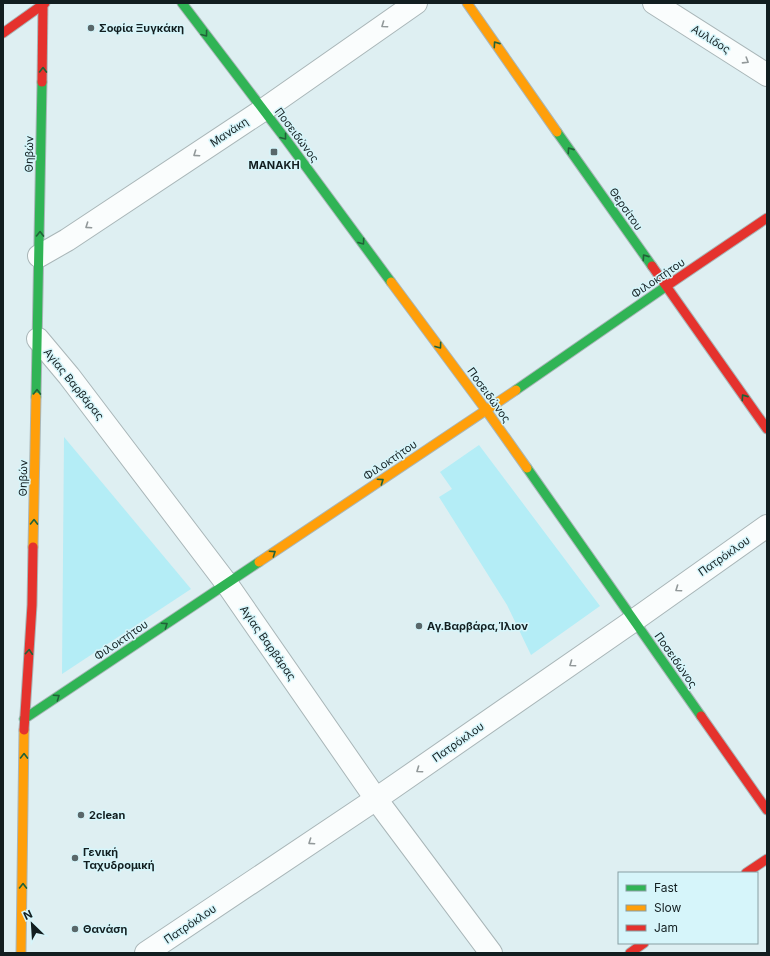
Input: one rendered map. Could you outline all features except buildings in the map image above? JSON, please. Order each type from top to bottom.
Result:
[{"type":"street","points":[[3,33],[44,3]]},
{"type":"street","name":"Θηβών","points":[[21,953],[24,719],[32,605],[44,3]]},
{"type":"street","name":"Ποσειδώνος","points":[[182,3],[292,147],[486,410],[767,810]]},
{"type":"street","name":"Μανάκη","points":[[39,256],[67,240],[263,110],[416,3]]},
{"type":"street","name":"Θερσίτου","points":[[467,3],[666,288],[767,429]]},
{"type":"street","name":"Αυλίδος","points":[[654,3],[767,75]]},
{"type":"street","name":"Φιλοκτήτου","points":[[24,719],[486,410],[767,218]]},
{"type":"street","name":"Αγίας Βαρβάρας","points":[[38,339],[69,376],[227,584],[376,799],[491,953]]},
{"type":"street","name":"Πατρόκλου","points":[[146,953],[376,799],[767,526]]},
{"type":"street","points":[[748,872],[767,859]]},
{"type":"street","points":[[630,953],[643,944]]},
{"type":"shaded area","points":[[64,437],[191,589],[62,674]]},
{"type":"shaded area","points":[[479,445],[600,606],[531,655],[507,605],[439,497],[452,489],[440,472]]},
{"type":"traffic: fast","points":[[182,3],[287,141],[391,282]]},
{"type":"traffic: fast","points":[[36,397],[42,82]]},
{"type":"traffic: fast","points":[[557,132],[652,266]]},
{"type":"traffic: fast","points":[[516,390],[668,285]]},
{"type":"traffic: fast","points":[[527,468],[701,716]]},
{"type":"traffic: fast","points":[[24,719],[259,562]]},
{"type":"traffic: slow","points":[[467,3],[557,132]]},
{"type":"traffic: slow","points":[[391,282],[527,468]]},
{"type":"traffic: slow","points":[[259,562],[516,390]]},
{"type":"traffic: slow","points":[[33,547],[36,397]]},
{"type":"traffic: slow","points":[[21,953],[24,730]]},
{"type":"traffic: jam","points":[[42,82],[43,3]]},
{"type":"traffic: jam","points":[[3,33],[45,3]]},
{"type":"traffic: jam","points":[[668,285],[767,218]]},
{"type":"traffic: jam","points":[[652,266],[767,429]]},
{"type":"traffic: jam","points":[[24,730],[32,605],[33,547]]},
{"type":"traffic: jam","points":[[701,716],[767,810]]},
{"type":"traffic: jam","points":[[748,872],[767,859]]},
{"type":"traffic: jam","points":[[630,953],[643,944]]},
{"type":"place","name":"Σοφία Ξυγκάκη","points":[[91,28]]},
{"type":"place","name":"ΜΑΝΑΚΗ","points":[[274,152]]},
{"type":"place","name":"Αγ.Βαρβάρα,Ίλιον","points":[[419,626]]},
{"type":"place","name":"2clean","points":[[81,815]]},
{"type":"place","name":"Γενική Ταχυδρομική","points":[[75,858]]},
{"type":"place","name":"Θανάση","points":[[75,929]]}]
